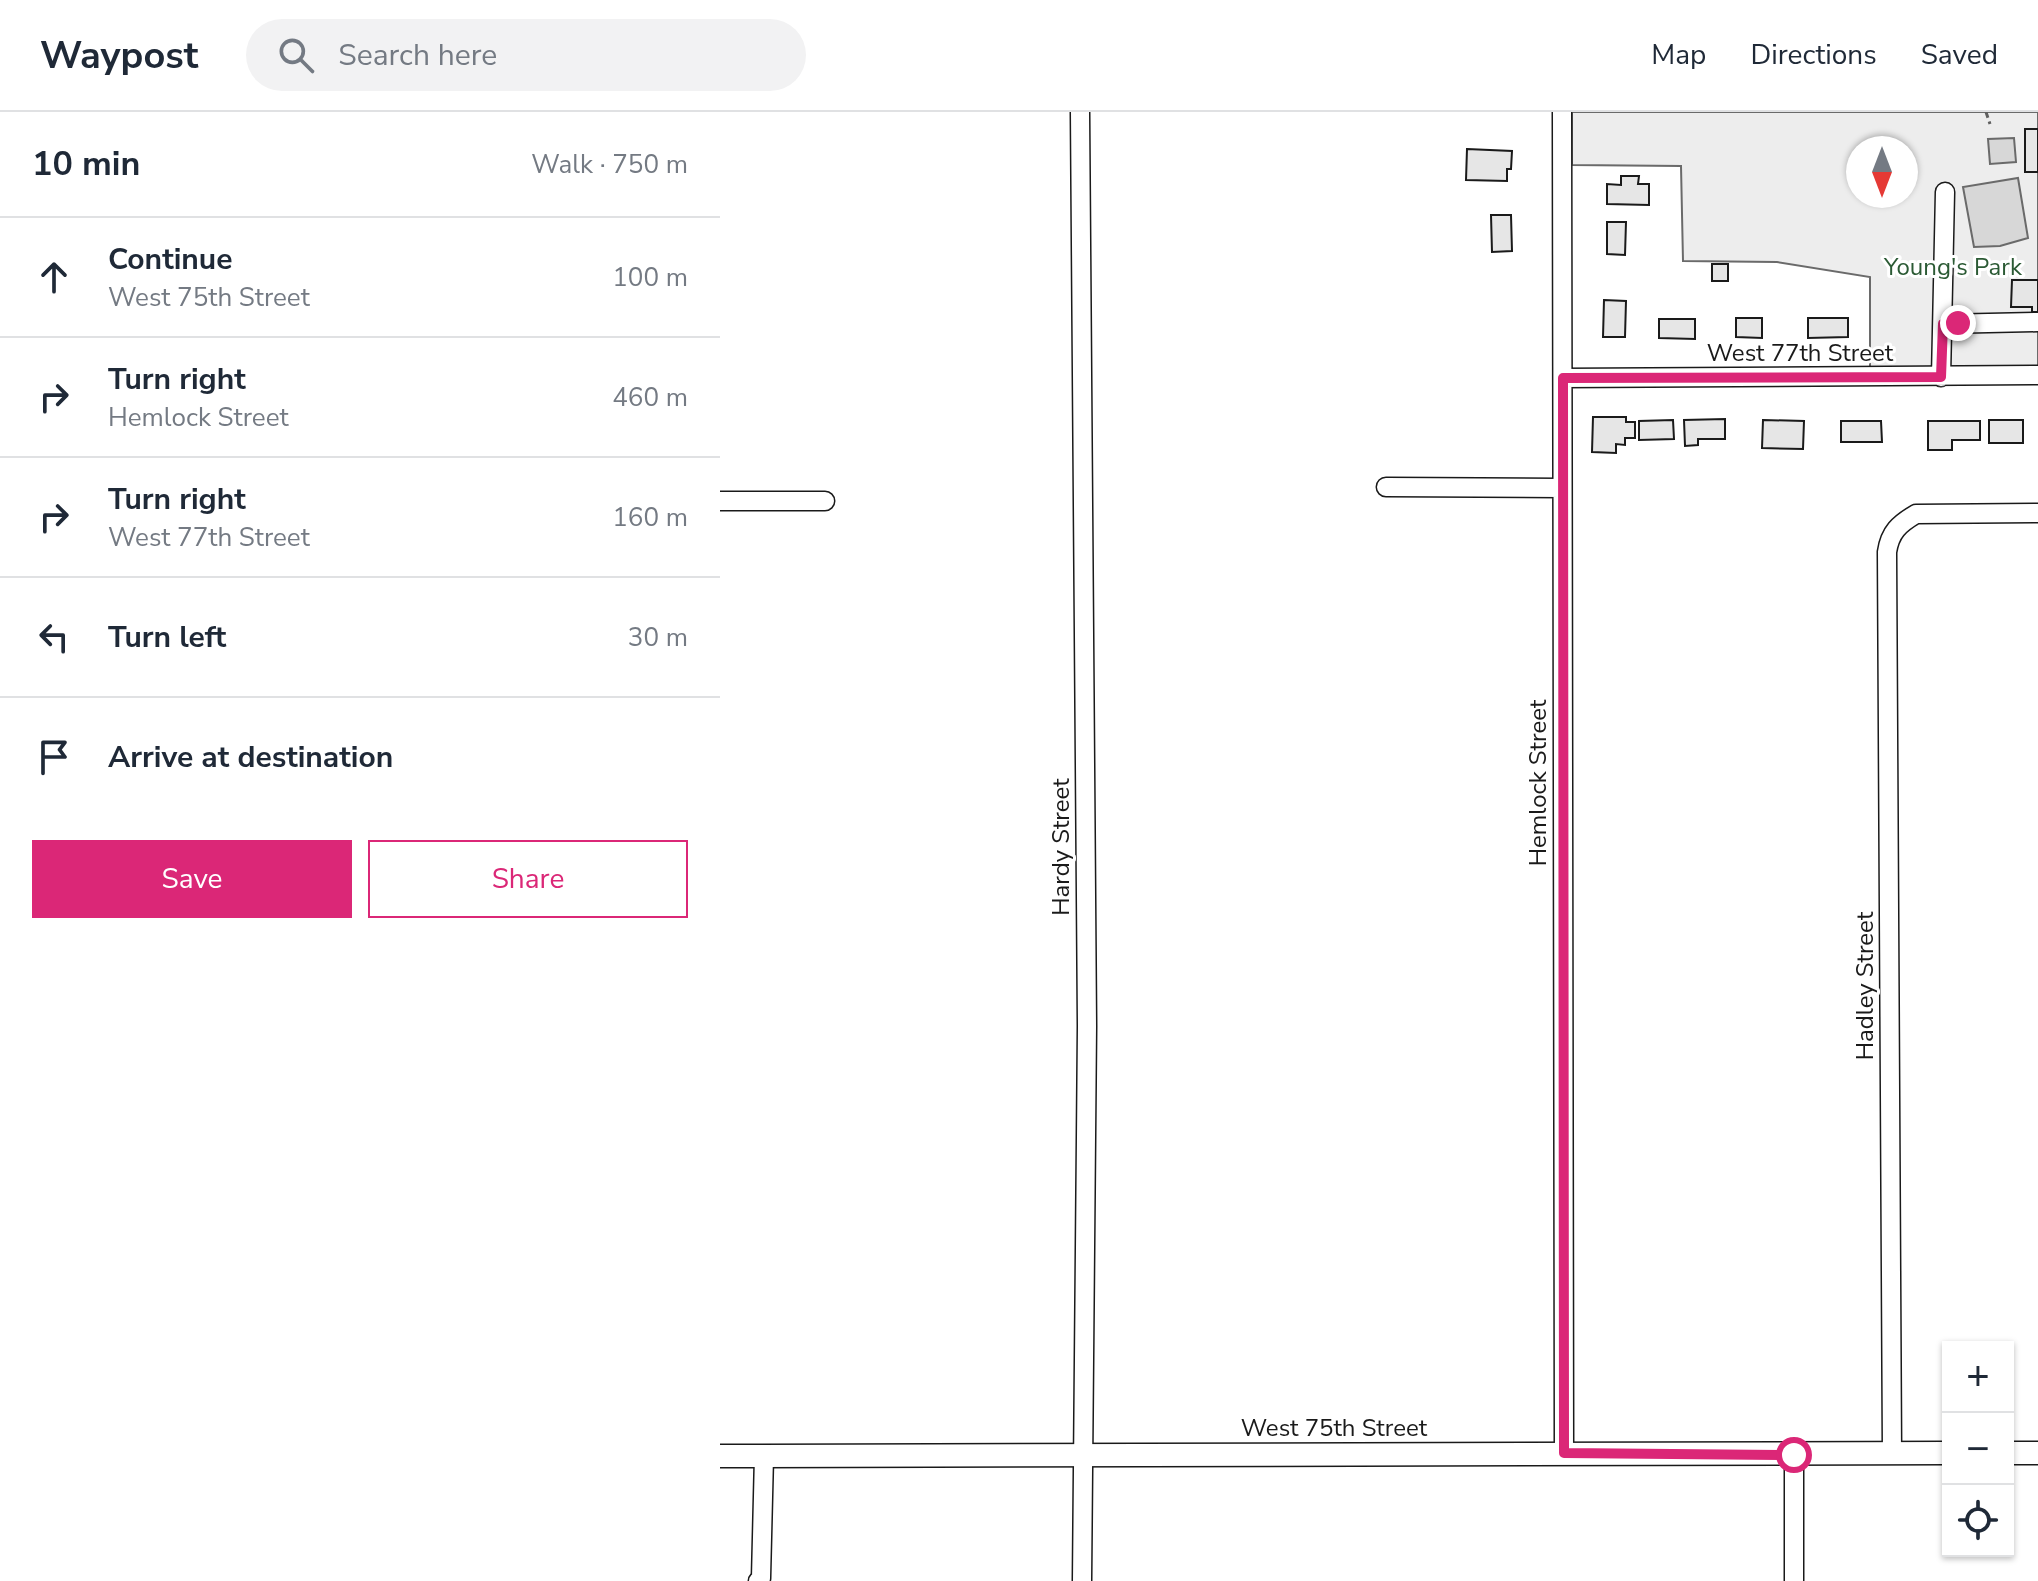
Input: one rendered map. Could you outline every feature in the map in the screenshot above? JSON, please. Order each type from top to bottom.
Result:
[{"type":"main road","name":"West 75th Street","points":[[720,1456],[1942,1453]]},
{"type":"main road","points":[[2014,1453],[2038,1453]]},
{"type":"street","name":"Hardy Street","points":[[1080,112],[1087,1026],[1082,1581]]},
{"type":"street","name":"Hemlock Street","points":[[1562,112],[1564,1453]]},
{"type":"street","points":[[1941,377],[1945,192]]},
{"type":"street","points":[[1943,324],[2038,322]]},
{"type":"street","name":"West 77th Street","points":[[1563,378],[2038,375]]},
{"type":"street","points":[[1386,487],[1561,488]]},
{"type":"street","points":[[720,501],[825,501]]},
{"type":"street","name":"Hadley Street","points":[[1892,1453],[1887,552],[1890,537],[1900,523],[1916,514],[2038,513]]},
{"type":"street","points":[[1794,1455],[1794,1581]]},
{"type":"street","points":[[758,1581],[761,1578],[764,1456]]},
{"type":"path","points":[[1986,112],[1990,124]]},
{"type":"shaded area","name":"Young's Park","points":[[1572,112],[2038,112],[2038,369],[1870,369],[1870,277],[1777,262],[1683,261],[1681,166],[1572,165]]},
{"type":"shaded area","points":[[2014,138],[2016,162],[1990,164],[1988,139]]},
{"type":"shaded area","points":[[2018,178],[2028,238],[2000,246],[1974,247],[1963,187]]},
{"type":"building","points":[[2025,129],[2038,129],[2038,172],[2025,172]]},
{"type":"building","points":[[1467,149],[1512,151],[1507,181],[1466,180]]},
{"type":"building","points":[[1621,176],[1639,176],[1638,184],[1649,184],[1649,205],[1607,204],[1607,184],[1621,185]]},
{"type":"building","points":[[1491,215],[1511,215],[1512,251],[1492,252]]},
{"type":"building","points":[[1607,222],[1626,222],[1625,255],[1607,254]]},
{"type":"building","points":[[1712,264],[1728,264],[1728,281],[1712,281]]},
{"type":"building","points":[[2012,280],[2038,280],[2038,312],[2032,312],[2032,307],[2011,307]]},
{"type":"building","points":[[1604,300],[1626,301],[1625,337],[1603,337]]},
{"type":"building","points":[[1736,318],[1762,318],[1762,338],[1736,337]]},
{"type":"building","points":[[1808,318],[1848,318],[1848,337],[1808,338]]},
{"type":"building","points":[[1659,319],[1695,319],[1695,339],[1659,338]]},
{"type":"building","points":[[1593,417],[1626,417],[1626,422],[1635,422],[1635,438],[1625,438],[1625,445],[1616,444],[1616,453],[1592,452]]},
{"type":"building","points":[[1725,419],[1725,439],[1698,439],[1698,445],[1685,446],[1684,420]]},
{"type":"building","points":[[1673,420],[1674,439],[1639,440],[1639,421]]},
{"type":"building","points":[[1763,420],[1804,421],[1803,449],[1762,448]]},
{"type":"building","points":[[1989,420],[2023,420],[2023,443],[1989,443]]},
{"type":"building","points":[[1841,421],[1881,421],[1882,442],[1841,442]]},
{"type":"building","points":[[1928,421],[1980,421],[1980,440],[1952,440],[1952,450],[1928,450]]},
{"type":"route","points":[[1794,1455],[1564,1453],[1563,378],[1941,377],[1943,324],[1958,323]]}]
